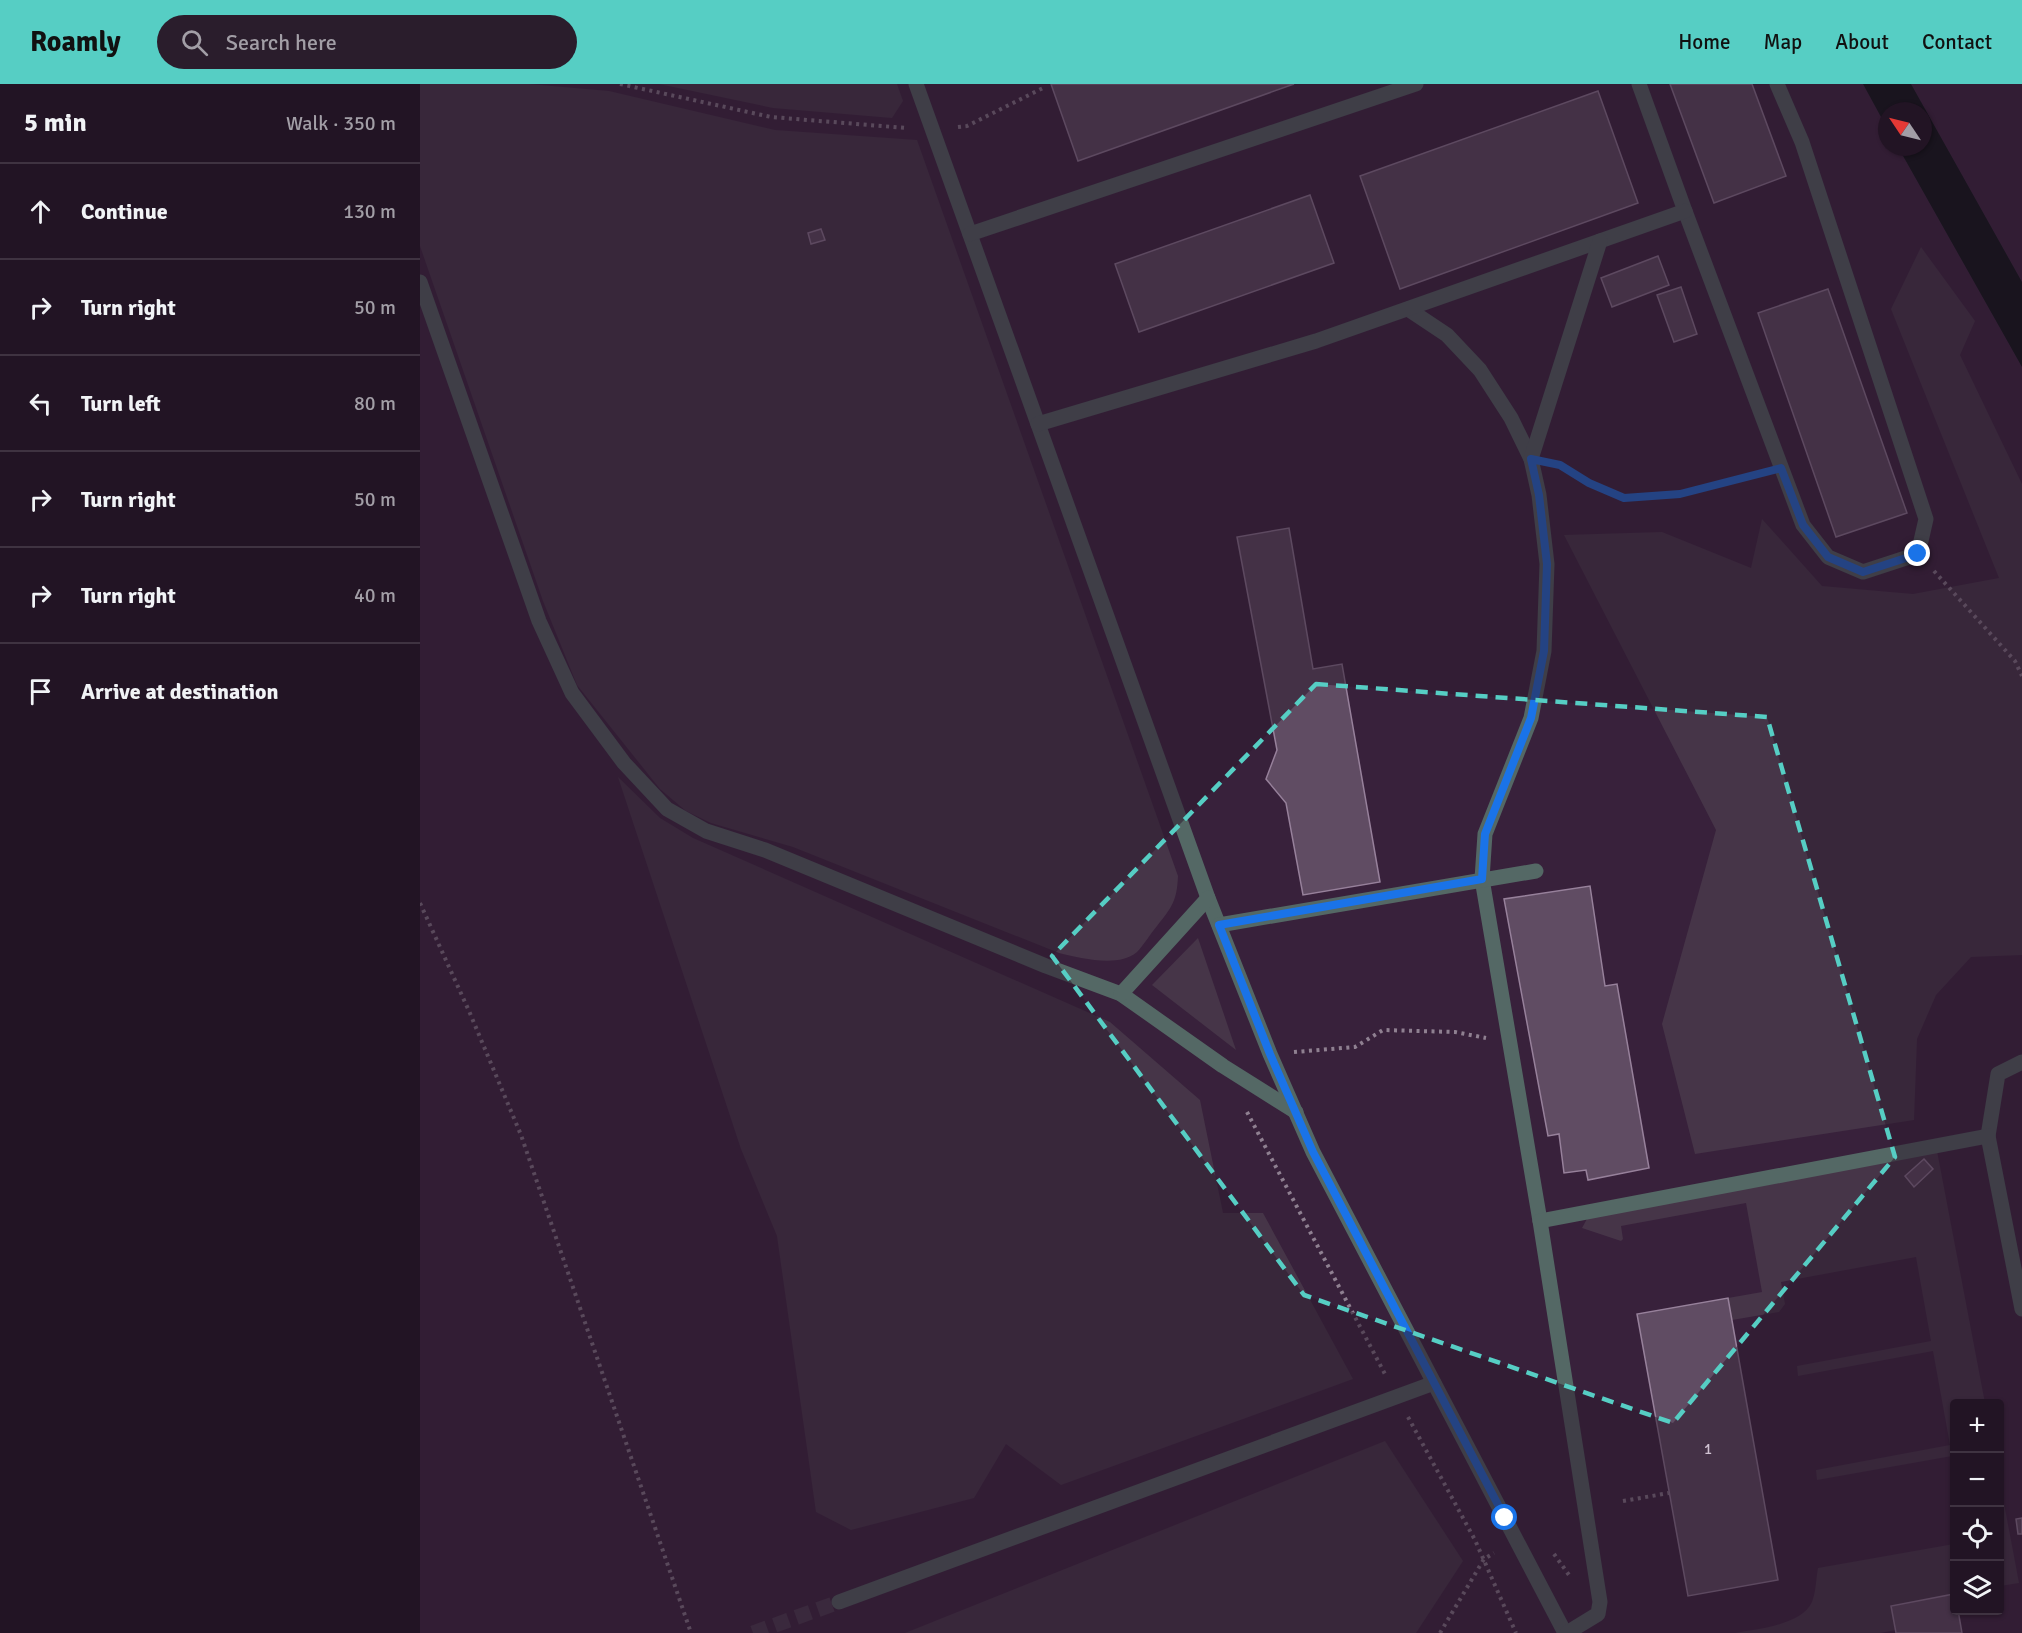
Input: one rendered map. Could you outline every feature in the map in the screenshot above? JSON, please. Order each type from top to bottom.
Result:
[{"type":"lane","points":[[916,84],[1208,898],[1296,1112],[1319,1163],[1566,1633],[1598,1614],[1600,1602],[1540,1221],[1482,879],[1485,834],[1531,718],[1544,651],[1547,564],[1539,495],[1531,459],[1511,418],[1480,370],[1447,335],[1408,309]]},
{"type":"lane","points":[[970,234],[1416,84]]},
{"type":"lane","points":[[1640,84],[1685,211],[1803,525],[1828,557],[1863,572],[1918,554],[1926,519],[1802,142],[1777,84]]},
{"type":"lane","points":[[1038,424],[1316,341],[1685,211]]},
{"type":"lane","points":[[1531,459],[1600,241]]},
{"type":"lane","points":[[420,282],[539,621],[572,693],[624,763],[668,809],[706,831],[765,850],[1046,966],[1121,994],[1223,1066],[1296,1112]]},
{"type":"lane","points":[[1219,925],[1536,871]]},
{"type":"lane","points":[[1121,994],[1208,898]]},
{"type":"lane","points":[[2022,1062],[1998,1074],[1988,1136],[2022,1310]]},
{"type":"lane","points":[[1540,1221],[1988,1136]]},
{"type":"lane","points":[[839,1602],[1434,1383]]},
{"type":"path","points":[[620,84],[771,117],[933,130],[967,126],[1043,88]]},
{"type":"path","points":[[1531,459],[1560,465],[1589,483],[1624,498],[1680,494],[1781,468]]},
{"type":"path","points":[[1918,554],[2015,661],[2022,676]]},
{"type":"path","points":[[420,903],[469,1011],[520,1135],[691,1633]]},
{"type":"path","points":[[1623,1501],[1669,1493]]},
{"type":"path","points":[[1476,1540],[1516,1633]]},
{"type":"highlighted area","points":[[1316,684],[1767,717],[1895,1157],[1673,1423],[1304,1295],[1052,956]]},
{"type":"shaded area","points":[[420,84],[2022,84],[2022,1633],[420,1633]]},
{"type":"shaded area","points":[[420,84],[529,84],[609,91],[775,130],[917,140],[1178,876],[1175,898],[1170,908],[1137,952],[1120,960],[1110,961],[1059,953],[793,847],[711,823],[686,811],[660,789],[577,685],[543,601],[420,246]]},
{"type":"shaded area","points":[[659,84],[897,84],[903,101],[892,118],[773,108]]},
{"type":"shaded area","points":[[1863,84],[1911,84],[1921,102],[1878,102],[1878,112]]},
{"type":"shaded area","points":[[1932,121],[2022,282],[2022,367],[1903,156],[1932,156]]},
{"type":"shaded area","points":[[1921,247],[1975,321],[1960,355],[2022,484],[2022,955],[1971,957],[1936,995],[1917,1039],[1914,1120],[1695,1154],[1662,1024],[1716,830],[1564,535],[1662,532],[1751,568],[1762,519],[1822,586],[1913,594],[1999,578],[1891,309]]},
{"type":"shaded area","points":[[618,777],[660,818],[693,838],[1110,1022],[1200,1100],[1223,1213],[1263,1213],[1353,1379],[1061,1485],[1006,1444],[974,1498],[851,1530],[816,1512],[777,1236],[741,1149]]},
{"type":"shaded area","points":[[1198,938],[1236,1050],[1152,985]]},
{"type":"shaded area","points":[[1937,1151],[1984,1399],[1950,1399],[1950,1445],[1933,1351],[1798,1376],[1797,1366],[1931,1341],[1916,1257],[1781,1282],[1785,1304],[1779,1312],[1732,1320],[1728,1298],[1762,1292],[1746,1203],[1621,1226],[1623,1239],[1621,1241],[1582,1228],[1588,1217]]},
{"type":"shaded area","points":[[1385,1441],[1463,1561],[1416,1633],[905,1633]]},
{"type":"shaded area","points":[[1950,1445],[1950,1456],[1817,1480],[1816,1470]]},
{"type":"shaded area","points":[[2004,1503],[2019,1583],[2004,1585]]},
{"type":"shaded area","points":[[1950,1545],[1950,1595],[1891,1606],[1895,1630],[1881,1633],[1735,1633],[1778,1625],[1807,1610],[1812,1602],[1818,1568]]},
{"type":"building","points":[[1051,84],[1294,84],[1078,161]]},
{"type":"building","points":[[1670,84],[1752,84],[1786,176],[1714,203]]},
{"type":"building","points":[[1598,91],[1638,203],[1400,289],[1360,176]]},
{"type":"building","points":[[1310,195],[1334,263],[1139,332],[1115,264]]},
{"type":"building","points":[[821,229],[825,240],[811,244],[808,233]]},
{"type":"building","points":[[1658,256],[1669,285],[1612,307],[1601,278]]},
{"type":"building","points":[[1681,287],[1697,334],[1674,342],[1657,295]]},
{"type":"building","points":[[1828,289],[1907,513],[1836,537],[1758,313]]},
{"type":"building","points":[[1289,528],[1313,669],[1342,664],[1380,882],[1303,895],[1286,803],[1266,779],[1277,750],[1237,537]]},
{"type":"building","points":[[1590,886],[1605,986],[1617,984],[1649,1168],[1588,1180],[1586,1170],[1564,1173],[1559,1134],[1548,1136],[1504,899]]},
{"type":"building","points":[[1924,1159],[1933,1169],[1914,1187],[1905,1176]]},
{"type":"building","points":[[1728,1298],[1778,1580],[1688,1596],[1637,1314]]},
{"type":"building","points":[[2022,1518],[2022,1534],[2018,1534],[2016,1519]]},
{"type":"building","points":[[1950,1595],[1950,1615],[1959,1615],[1962,1633],[1896,1633],[1891,1606]]},
{"type":"tunnel","points":[[753,1633],[839,1602]]},
{"type":"route","points":[[1505,1518],[1313,1152],[1270,1054],[1219,925],[1482,879],[1485,834],[1531,718],[1544,651],[1547,564],[1539,495],[1531,459],[1560,465],[1589,483],[1624,498],[1680,494],[1781,468],[1803,525],[1828,557],[1863,572],[1918,554]]}]
